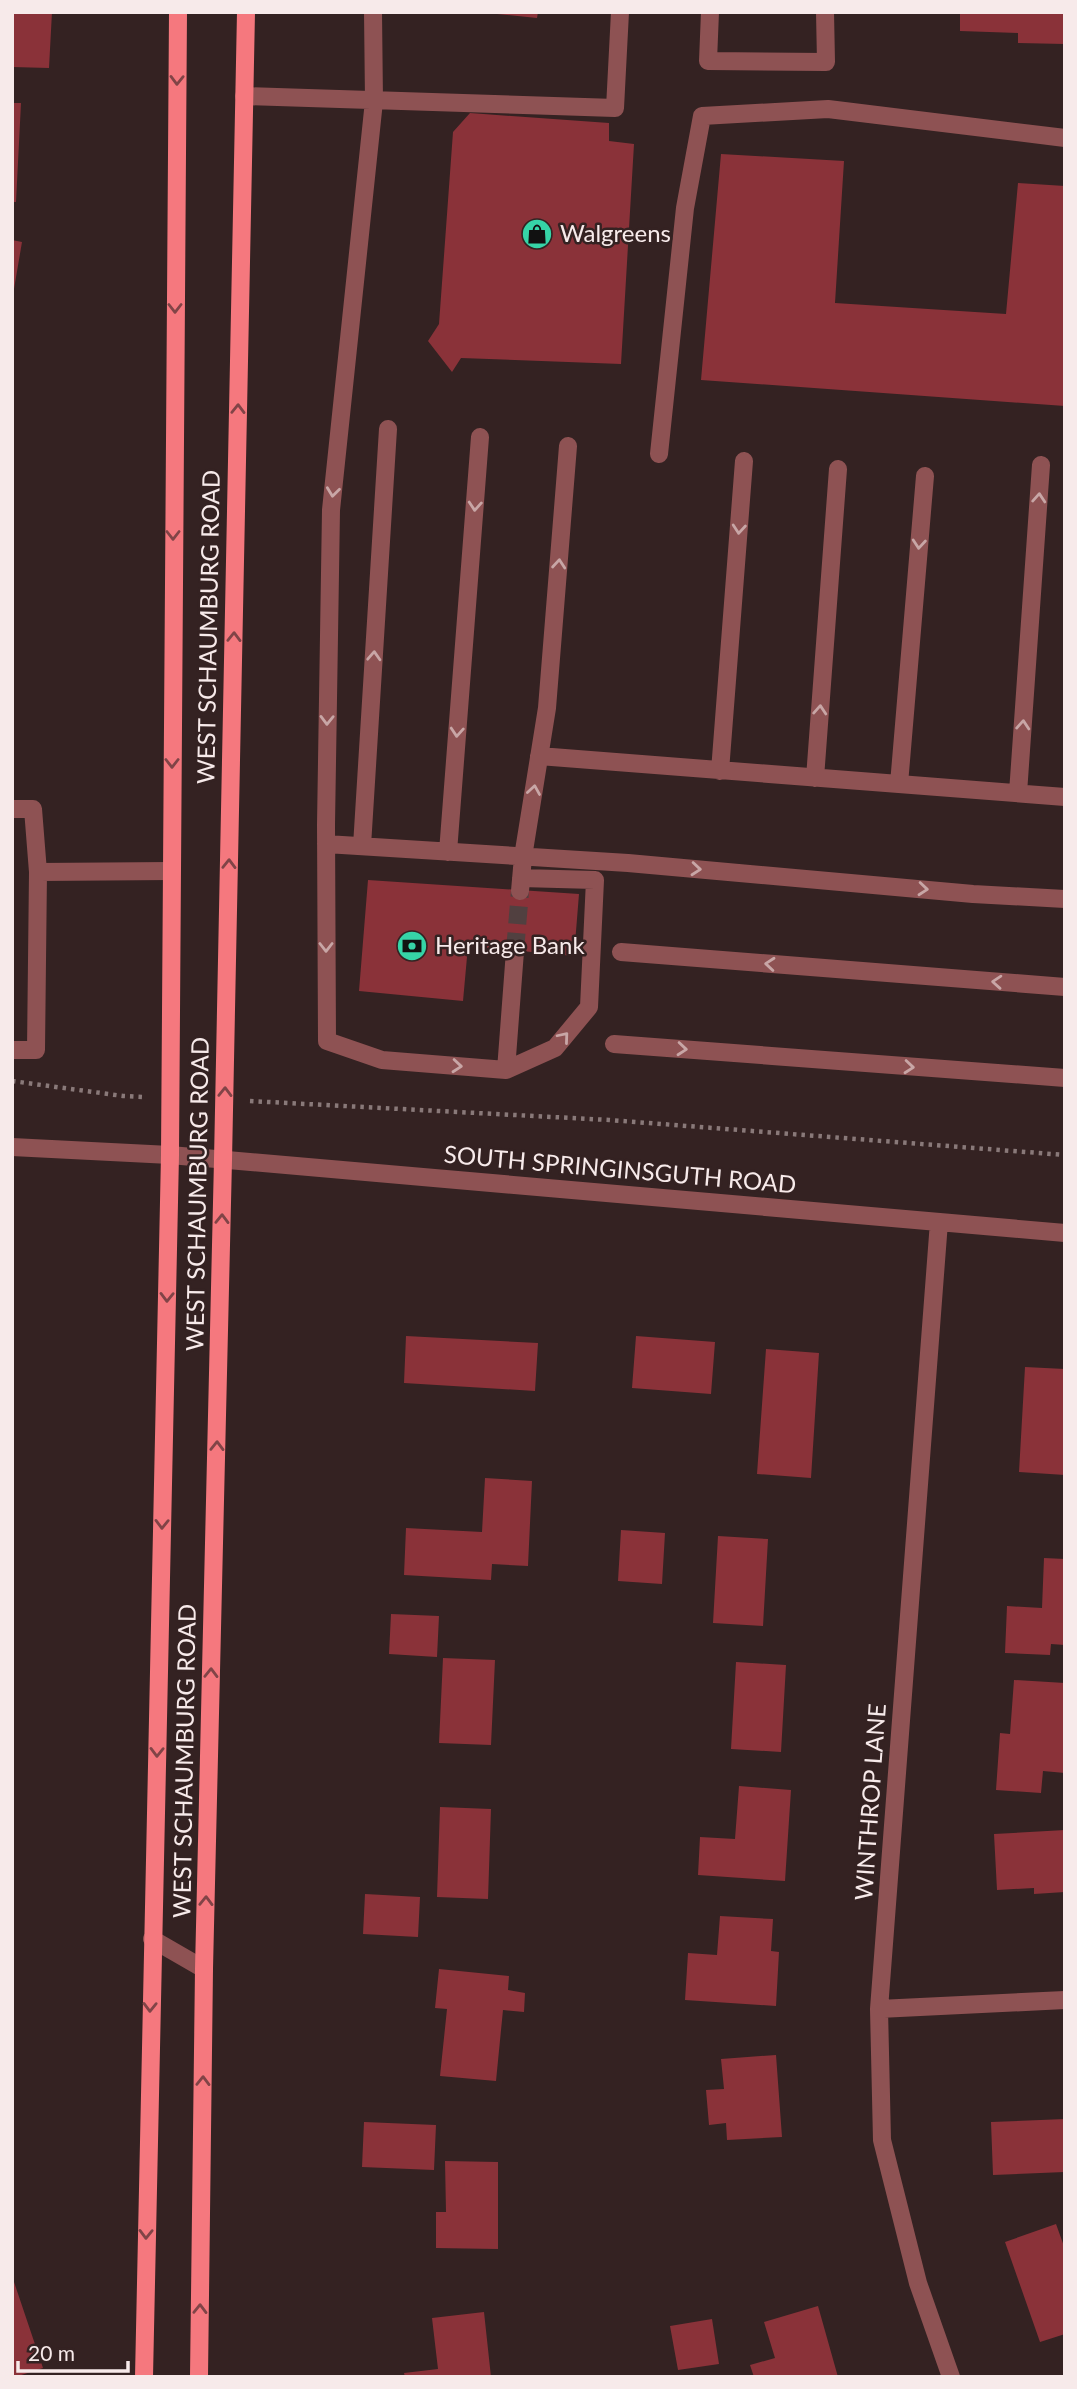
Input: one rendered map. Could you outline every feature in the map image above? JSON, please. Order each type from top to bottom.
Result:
[{"type":"main road","name":"WEST SCHAUMBURG ROAD","points":[[144,2377],[170,1155],[178,12]]},
{"type":"main road","name":"WEST SCHAUMBURG ROAD","points":[[199,2377],[204,1969],[246,12]]},
{"type":"street","points":[[373,12],[374,101],[331,510],[326,844],[327,1041],[382,1059],[506,1070],[555,1048],[589,1007],[595,880],[520,884],[547,708],[568,446]]},
{"type":"street","points":[[244,96],[615,108],[620,12]]},
{"type":"street","points":[[710,12],[708,61],[826,62],[825,12]]},
{"type":"street","points":[[659,454],[685,208],[702,116],[828,109],[1065,138]]},
{"type":"street","points":[[362,846],[388,429]]},
{"type":"street","points":[[448,852],[480,438]]},
{"type":"street","points":[[720,771],[744,461]]},
{"type":"street","points":[[1018,793],[1041,465]]},
{"type":"street","points":[[815,778],[838,469]]},
{"type":"street","points":[[899,784],[925,476]]},
{"type":"street","points":[[539,756],[1065,797]]},
{"type":"street","points":[[12,809],[33,809],[38,872],[36,1050],[12,1050]]},
{"type":"street","points":[[326,844],[628,863],[973,894],[1065,899]]},
{"type":"street","points":[[38,872],[171,871]]},
{"type":"street","points":[[506,1070],[515,950]]},
{"type":"street","points":[[621,952],[1065,987]]},
{"type":"street","points":[[614,1044],[1065,1079]]},
{"type":"street","name":"SOUTH SPRINGINSGUTH ROAD","points":[[12,1147],[170,1155],[1065,1233]]},
{"type":"street","name":"WINTHROP LANE","points":[[939,1222],[879,2009],[883,2140],[918,2284],[951,2377]]},
{"type":"street","points":[[152,1938],[204,1969]]},
{"type":"street","points":[[879,2009],[1065,2000]]},
{"type":"path","points":[[12,1081],[123,1096]]},
{"type":"path","points":[[264,1101],[646,1123],[1065,1155]]},
{"type":"building","points":[[12,12],[52,12],[49,68],[12,67]]},
{"type":"building","points":[[497,12],[538,12],[537,18]]},
{"type":"building","points":[[960,12],[1065,12],[1065,44],[1018,43],[1018,33],[960,31]]},
{"type":"building","points":[[12,103],[21,103],[16,202],[12,202]]},
{"type":"building","name":"Walgreens","points":[[470,113],[609,123],[609,141],[634,144],[621,364],[461,358],[452,372],[428,341],[439,324],[453,132]]},
{"type":"building","points":[[721,154],[844,161],[835,303],[1006,314],[1018,183],[1065,186],[1065,406],[701,380]]},
{"type":"building","points":[[12,240],[22,242],[14,289],[12,289]]},
{"type":"building","points":[[368,880],[579,894],[574,956],[468,946],[463,1001],[359,991]]},
{"type":"building","points":[[406,1336],[538,1343],[535,1391],[404,1383]]},
{"type":"building","points":[[636,1336],[715,1342],[711,1394],[632,1388]]},
{"type":"building","points":[[766,1349],[819,1353],[811,1478],[757,1474]]},
{"type":"building","points":[[1025,1367],[1065,1369],[1065,1475],[1019,1472]]},
{"type":"building","points":[[485,1478],[532,1481],[528,1566],[492,1564],[491,1580],[404,1575],[406,1528],[482,1532]]},
{"type":"building","points":[[621,1530],[665,1533],[662,1584],[618,1581]]},
{"type":"building","points":[[718,1536],[768,1539],[763,1626],[713,1623]]},
{"type":"building","points":[[1044,1558],[1065,1559],[1065,1645],[1051,1644],[1050,1655],[1005,1653],[1007,1606],[1042,1608]]},
{"type":"building","points":[[391,1614],[439,1616],[437,1657],[389,1654]]},
{"type":"building","points":[[443,1658],[495,1660],[491,1745],[439,1743]]},
{"type":"building","points":[[736,1662],[786,1665],[781,1752],[731,1749]]},
{"type":"building","points":[[1014,1680],[1065,1683],[1065,1773],[1043,1771],[1041,1793],[996,1790],[1000,1733],[1010,1734]]},
{"type":"building","points":[[739,1786],[791,1790],[785,1881],[698,1875],[700,1837],[735,1839]]},
{"type":"building","points":[[440,1807],[491,1809],[488,1899],[437,1897]]},
{"type":"building","points":[[1065,1830],[1065,1892],[1034,1894],[1034,1888],[997,1890],[994,1834]]},
{"type":"building","points":[[365,1894],[420,1897],[418,1937],[363,1934]]},
{"type":"building","points":[[720,1916],[773,1919],[771,1951],[779,1952],[776,2006],[685,2000],[688,1953],[717,1955]]},
{"type":"building","points":[[439,1969],[509,1976],[508,1990],[525,1993],[524,2012],[503,2010],[496,2081],[440,2076],[447,2009],[435,2008]]},
{"type":"building","points":[[776,2055],[782,2137],[727,2140],[726,2123],[709,2125],[706,2090],[724,2089],[721,2059]]},
{"type":"building","points":[[1065,2119],[1065,2172],[993,2175],[991,2122]]},
{"type":"building","points":[[364,2122],[436,2125],[434,2170],[362,2167]]},
{"type":"building","points":[[445,2161],[498,2162],[498,2249],[436,2248],[436,2212],[446,2212]]},
{"type":"building","points":[[1056,2224],[1065,2249],[1065,2334],[1040,2342],[1005,2242]]},
{"type":"building","points":[[13,2279],[43,2368],[15,2377],[12,2377]]},
{"type":"building","points":[[818,2306],[838,2377],[754,2377],[750,2365],[775,2358],[764,2322]]},
{"type":"building","points":[[484,2312],[491,2377],[405,2377],[404,2373],[438,2369],[432,2318]]},
{"type":"building","points":[[712,2319],[719,2364],[678,2370],[670,2326]]},
{"type":"tunnel","points":[[515,951],[520,891]]},
{"type":"place","name":"Walgreens","points":[[537,234]]},
{"type":"place","name":"Heritage Bank","points":[[412,946]]}]
